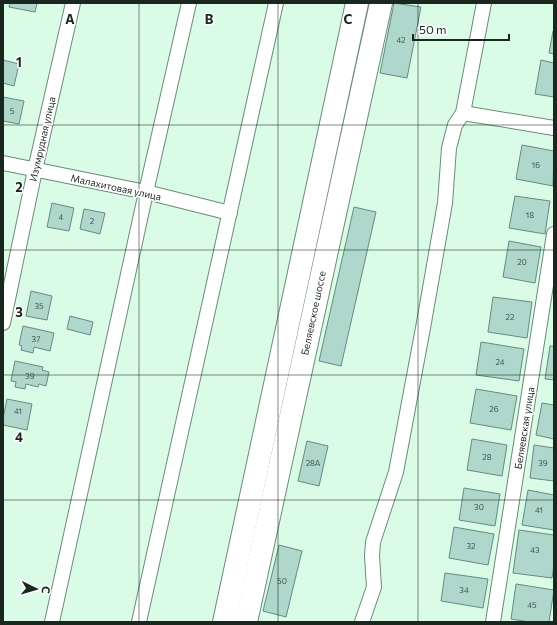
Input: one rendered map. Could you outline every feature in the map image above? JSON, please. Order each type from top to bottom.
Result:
[{"type":"main road","points":[[224,622],[357,3]]},
{"type":"main road","name":"Беляевское шоссе","points":[[246,622],[381,3]]},
{"type":"street","name":"Изумрудная улица","points":[[3,322],[35,170],[74,3]]},
{"type":"street","points":[[52,622],[189,3]]},
{"type":"street","points":[[139,622],[276,3]]},
{"type":"street","points":[[362,622],[374,587],[372,556],[373,542],[396,472],[423,328],[445,203],[449,148],[455,125],[463,113],[484,3]]},
{"type":"street","points":[[463,113],[554,128]]},
{"type":"street","name":"Малахитовая улица","points":[[3,163],[146,192],[230,213]]},
{"type":"street","name":"Беляевская улица","points":[[493,622],[554,234]]},
{"type":"building","points":[[10,3],[37,3],[35,12],[9,7]]},
{"type":"building","points":[[394,3],[421,7],[407,78],[380,73]]},
{"type":"building","points":[[554,31],[554,54],[549,53]]},
{"type":"building","points":[[3,60],[19,64],[14,86],[3,83]]},
{"type":"building","points":[[541,60],[554,63],[554,97],[535,94]]},
{"type":"building","points":[[3,97],[24,101],[19,124],[3,121]]},
{"type":"building","points":[[522,145],[554,151],[553,186],[516,179]]},
{"type":"building","points":[[515,196],[550,201],[545,234],[509,228]]},
{"type":"building","points":[[52,203],[74,208],[69,231],[47,227]]},
{"type":"building","points":[[354,207],[376,212],[341,366],[319,361]]},
{"type":"building","points":[[84,209],[105,213],[100,234],[80,229]]},
{"type":"building","points":[[509,241],[541,247],[535,283],[503,277]]},
{"type":"building","points":[[31,291],[52,296],[47,320],[26,316]]},
{"type":"building","points":[[493,297],[532,302],[527,338],[488,332]]},
{"type":"building","points":[[70,316],[93,322],[90,335],[67,329]]},
{"type":"building","points":[[23,326],[54,333],[50,351],[34,347],[33,353],[21,350],[22,346],[19,345]]},
{"type":"building","points":[[481,342],[524,349],[519,381],[476,375]]},
{"type":"building","points":[[550,346],[554,346],[554,380],[545,379]]},
{"type":"building","points":[[15,361],[43,367],[42,370],[49,372],[46,386],[39,384],[38,387],[26,384],[25,389],[15,387],[16,382],[11,381]]},
{"type":"building","points":[[476,389],[517,396],[511,430],[470,423]]},
{"type":"building","points":[[7,399],[32,404],[27,430],[3,425]]},
{"type":"building","points":[[542,403],[554,405],[554,439],[536,435]]},
{"type":"building","points":[[472,439],[507,445],[502,476],[467,470]]},
{"type":"building","points":[[307,441],[328,446],[319,486],[298,481]]},
{"type":"building","points":[[534,445],[554,448],[554,481],[530,478]]},
{"type":"building","points":[[464,488],[500,494],[495,526],[459,520]]},
{"type":"building","points":[[528,490],[554,495],[554,530],[522,525]]},
{"type":"building","points":[[454,527],[494,534],[488,565],[449,558]]},
{"type":"building","points":[[519,530],[554,535],[554,565],[552,578],[513,573]]},
{"type":"building","points":[[279,545],[302,551],[286,617],[263,611]]},
{"type":"building","points":[[445,573],[488,579],[483,608],[441,601]]},
{"type":"building","points":[[516,584],[554,590],[549,622],[530,622],[511,619]]}]
